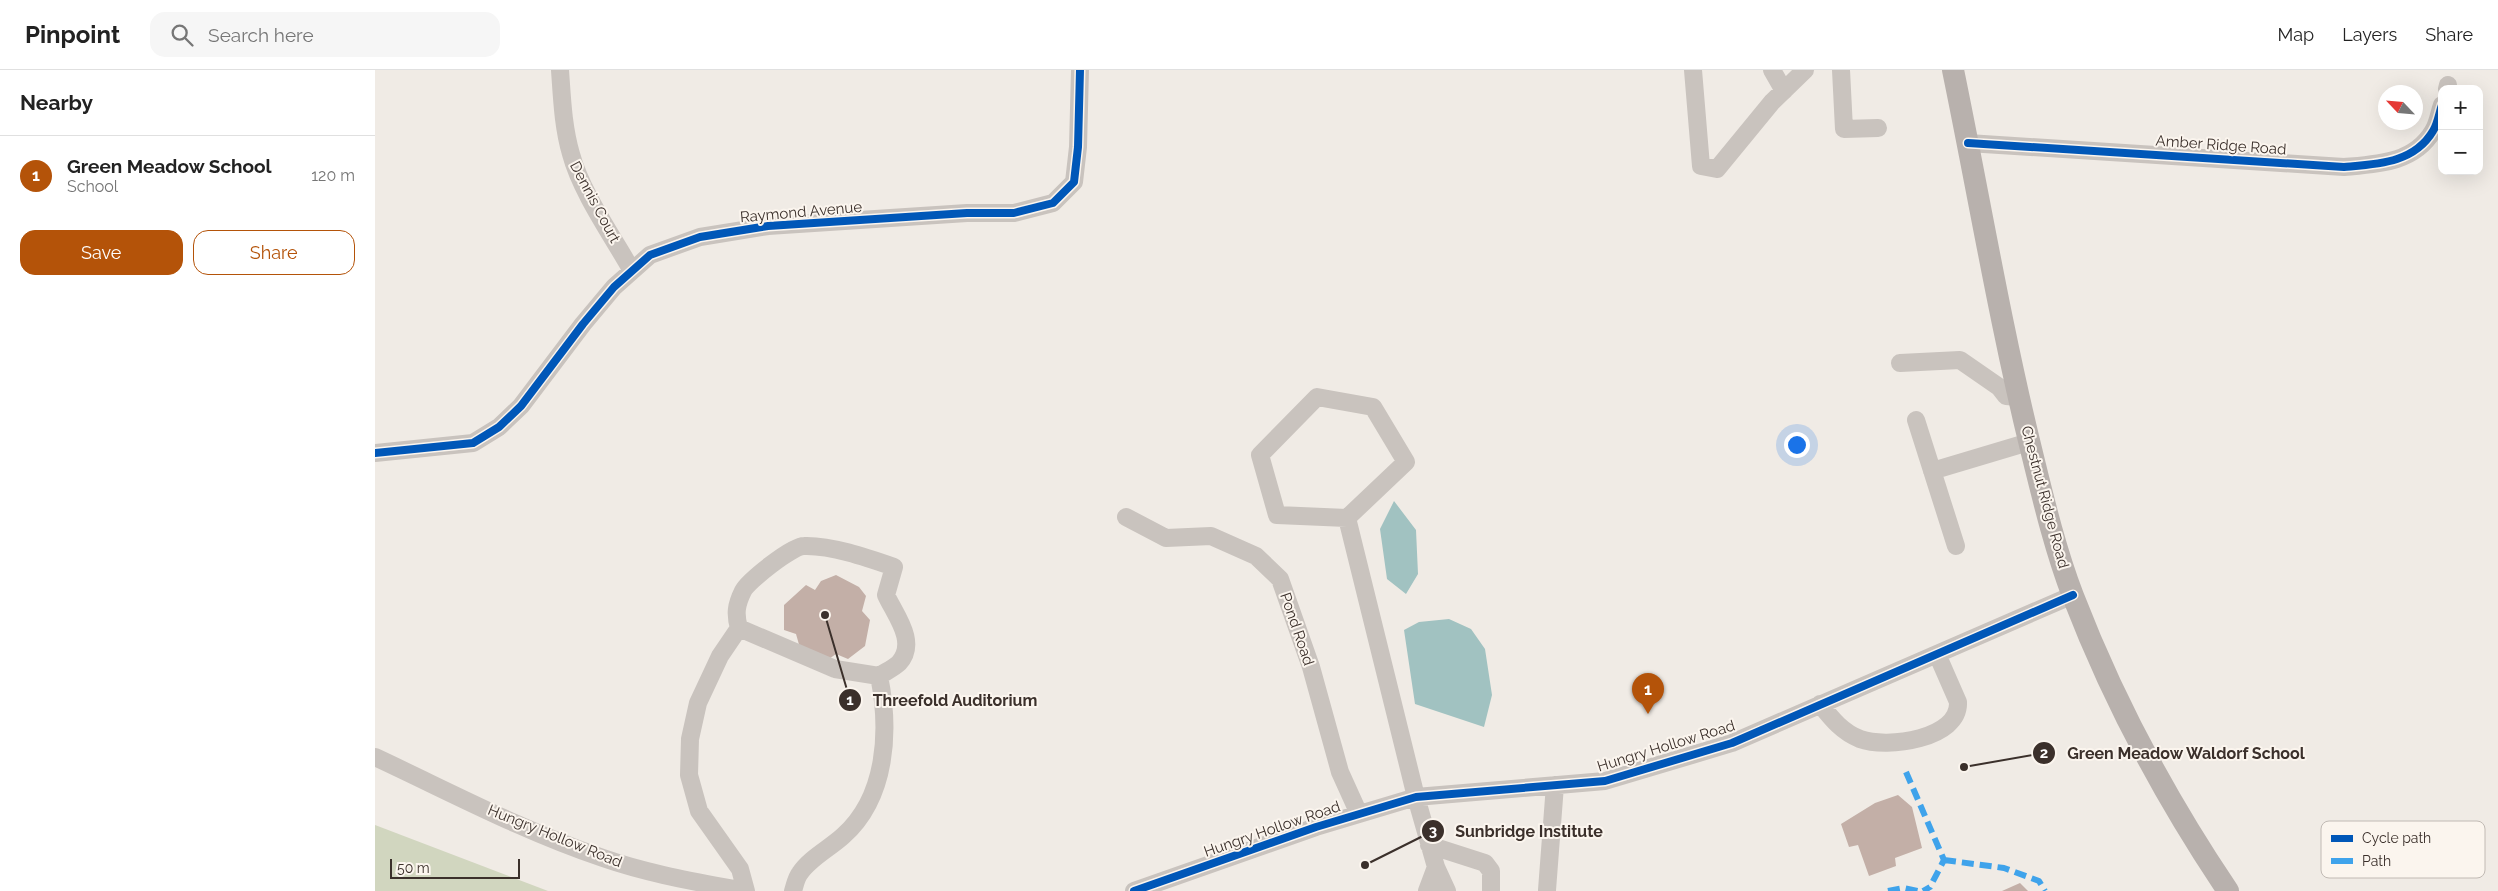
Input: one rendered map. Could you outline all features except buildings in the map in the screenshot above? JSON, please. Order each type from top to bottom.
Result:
[{"type":"main road","name":"Chestnut Ridge Road","points":[[1953,70],[2018,397],[2073,595],[2103,668],[2137,740],[2183,822],[2228,891]]},
{"type":"street","name":"Dennis Court","points":[[561,70],[564,127],[571,156],[585,186],[632,271]]},
{"type":"street","name":"Raymond Avenue","points":[[375,453],[473,442],[499,426],[521,406],[583,324],[614,287],[650,255],[701,238],[768,226],[967,213],[1014,213],[1053,203],[1074,182],[1078,147],[1080,70]]},
{"type":"street","points":[[1693,70],[1701,166],[1717,169],[1784,90],[1805,70]]},
{"type":"street","points":[[1772,70],[1784,90]]},
{"type":"street","points":[[1841,70],[1844,129],[1879,128]]},
{"type":"street","name":"Amber Ridge Road","points":[[1968,142],[2344,167],[2384,164],[2415,153],[2434,130],[2438,118]]},
{"type":"street","points":[[1900,363],[1960,360],[1999,386],[2006,396],[2018,397]]},
{"type":"street","points":[[1317,397],[1373,407],[1406,462],[1347,518],[1277,514],[1260,455],[1317,397]]},
{"type":"street","points":[[1916,420],[1956,546]]},
{"type":"street","points":[[1933,471],[2029,442]]},
{"type":"street","name":"Pond Road","points":[[1125,517],[1166,538],[1211,536],[1257,556],[1280,579],[1311,667],[1340,772],[1359,814]]},
{"type":"street","points":[[1347,518],[1416,798],[1436,867],[1447,891]]},
{"type":"street","points":[[739,628],[835,669],[879,676],[899,663],[907,647],[905,634],[886,594],[894,567],[866,557],[802,545],[782,556],[743,589],[735,612],[739,628],[720,656],[698,703],[690,739],[689,775],[699,811],[740,869],[745,891]]},
{"type":"street","name":"Hungry Hollow Road","points":[[1134,891],[1315,827],[1416,798],[1605,781],[1732,742],[2073,595]]},
{"type":"street","points":[[1820,704],[1841,729],[1873,743],[1887,744],[1909,741],[1932,733],[1949,724],[1958,710],[1958,702],[1937,654]]},
{"type":"street","points":[[793,891],[800,873],[845,835],[864,809],[882,769],[885,708],[879,676]]},
{"type":"street","name":"Hungry Hollow Road","points":[[375,757],[538,832],[603,858],[660,874],[745,891]]},
{"type":"street","points":[[1547,890],[1555,785]]},
{"type":"street","points":[[1429,845],[1485,863],[1491,871],[1491,891]]},
{"type":"street","points":[[1427,891],[1436,867]]},
{"type":"green space","points":[[375,825],[548,891],[375,891]]},
{"type":"water","points":[[1394,501],[1416,530],[1418,574],[1406,594],[1387,579],[1380,529]]},
{"type":"water","points":[[1449,619],[1471,629],[1485,649],[1492,695],[1484,727],[1415,704],[1404,630],[1419,622]]},
{"type":"marked path","points":[[1906,772],[1944,860],[1930,887],[1923,891]]},
{"type":"marked path","points":[[1944,860],[2004,868],[2039,881],[2045,891]]},
{"type":"marked path","points":[[1888,891],[1904,888],[1918,891]]},
{"type":"cycle path","points":[[375,453],[473,443],[499,427],[521,406],[583,324],[614,287],[650,255],[700,237],[768,226],[967,213],[1014,213],[1053,203],[1074,182],[1078,147],[1080,70]]},
{"type":"cycle path","points":[[1968,143],[2344,167],[2382,163],[2405,156],[2425,142],[2433,131],[2438,118]]},
{"type":"cycle path","points":[[1134,891],[1316,827],[1416,797],[1605,781],[1732,743],[2073,595]]},
{"type":"place","name":"Threefold Auditorium","points":[[825,615]]},
{"type":"place","name":"Green Meadow School","points":[[1648,714]]},
{"type":"place","name":"Green Meadow Waldorf School","points":[[1964,767]]},
{"type":"place","name":"Sunbridge Institute","points":[[1365,865]]}]
